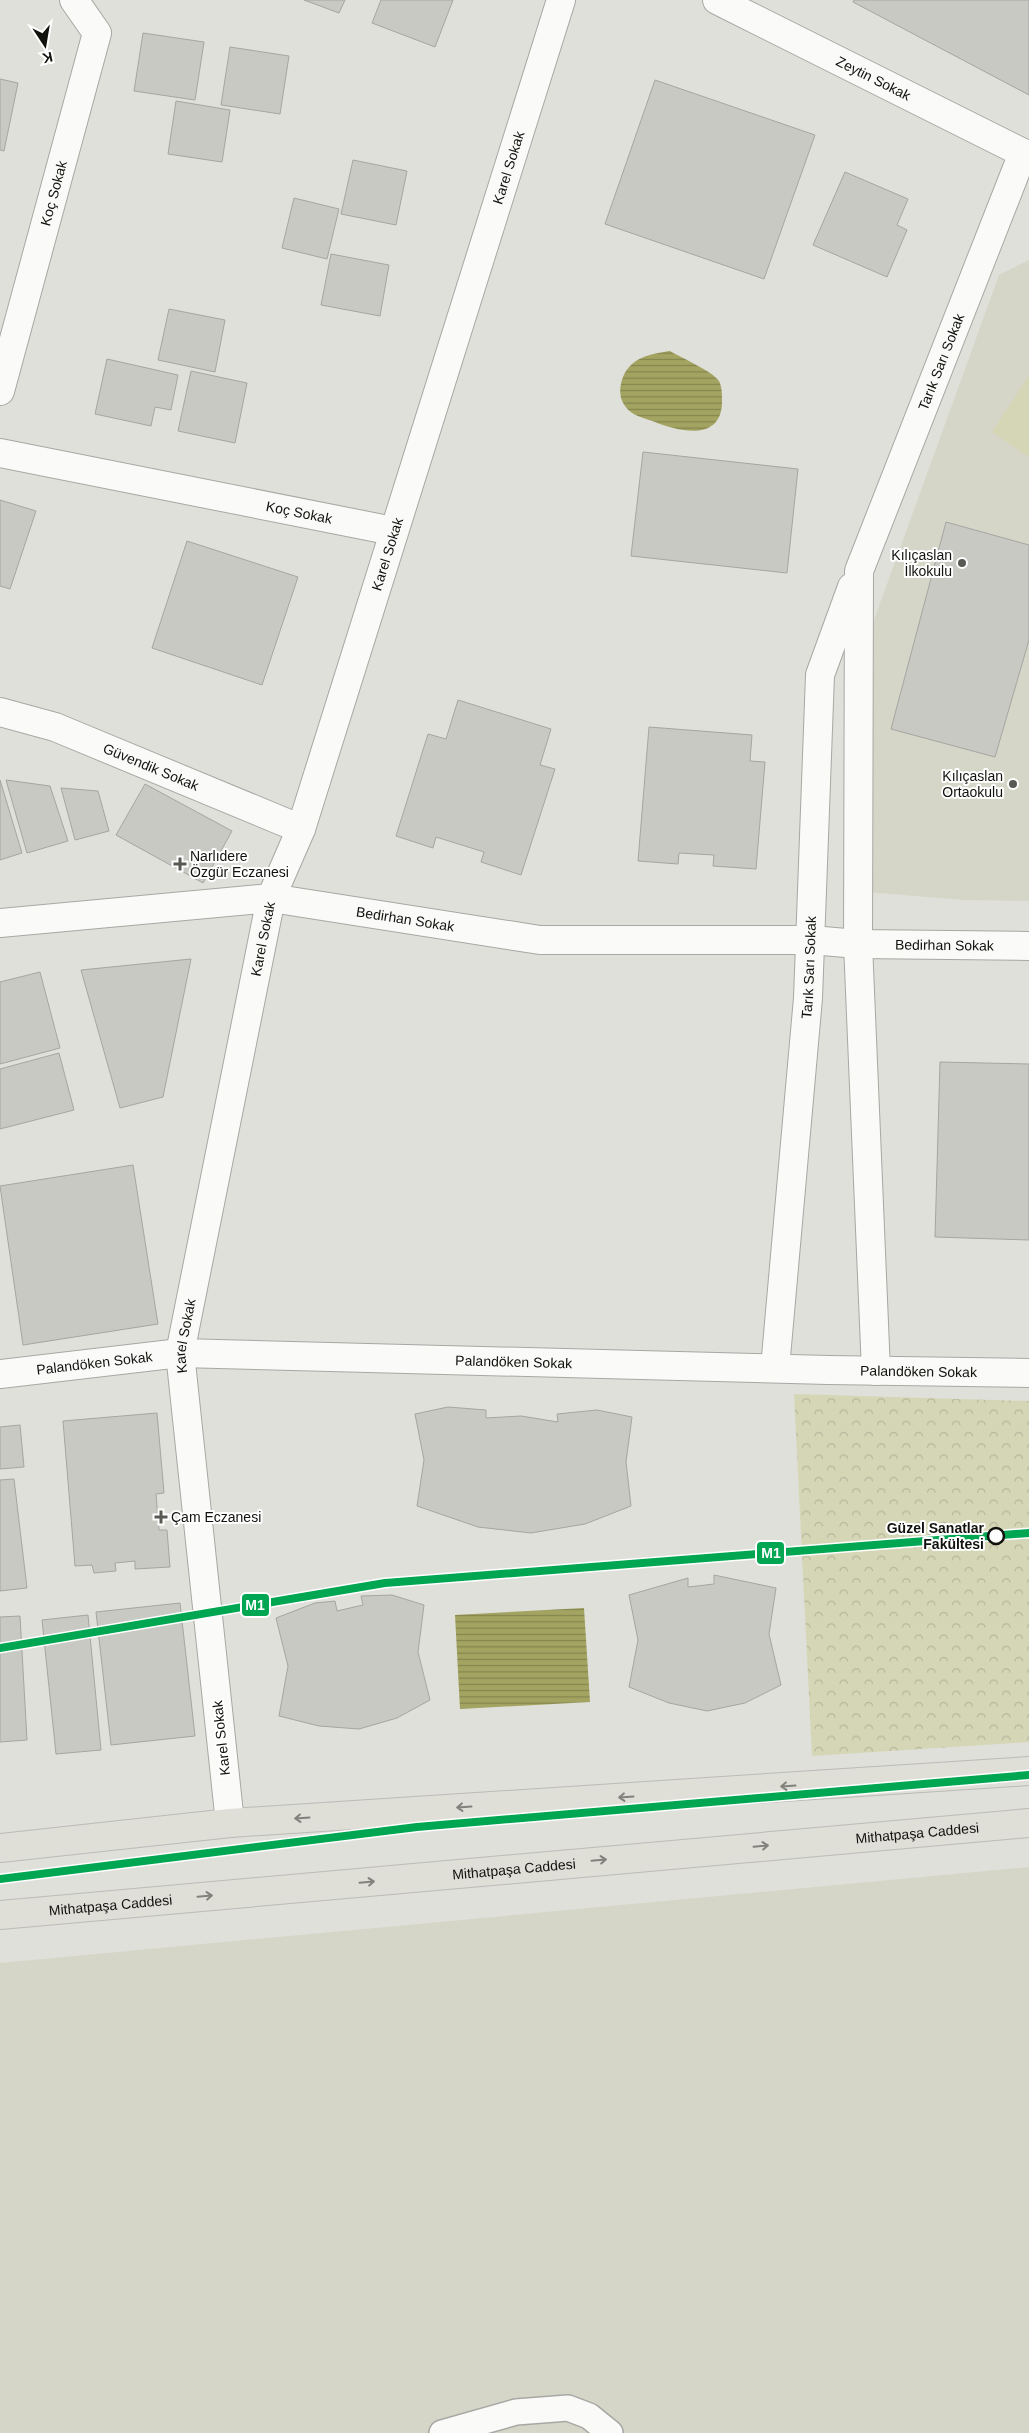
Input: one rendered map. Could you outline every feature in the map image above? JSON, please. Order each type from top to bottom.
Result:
[{"type":"main road","points":[[0,1848],[230,1823],[1029,1770]]},
{"type":"main road","name":"Mithatpaşa Caddesi","points":[[0,1915],[1029,1823]]},
{"type":"street","name":"Koç Sokak","points":[[0,391],[97,33],[74,0]]},
{"type":"street","name":"Karel Sokak","points":[[230,1823],[180,1353],[271,898],[301,829],[561,0]]},
{"type":"street","name":"Zeytin Sokak","points":[[717,0],[1026,155]]},
{"type":"street","name":"Tarık Sarı Sokak","points":[[775,1368],[808,998],[820,674],[859,570],[1026,155]]},
{"type":"street","name":"Koç Sokak","points":[[0,453],[393,531]]},
{"type":"street","name":"Tarık Sarı Sokak","points":[[859,570],[858,944],[876,1371]]},
{"type":"street","name":"Güvendik Sokak","points":[[0,712],[55,727],[301,829]]},
{"type":"street","name":"Bedirhan Sokak","points":[[0,923],[271,898],[540,940],[810,940],[858,944],[1029,946]]},
{"type":"street","name":"Palandöken Sokak","points":[[0,1374],[180,1353],[876,1371],[1029,1373]]},
{"type":"lane","points":[[442,2433],[516,2412],[568,2408],[589,2416],[610,2433]]},
{"type":"shaded area","name":"Kılıçaslan İlkokulu","points":[[1029,260],[1029,901],[965,900],[866,892],[870,631],[999,275]]},
{"type":"shaded area","points":[[670,351],[704,369],[719,381],[722,395],[720,413],[715,423],[708,428],[698,431],[687,431],[665,426],[635,414],[623,403],[620,392],[621,385],[623,377],[631,365],[649,355]]},
{"type":"shaded area","points":[[584,1608],[590,1702],[460,1709],[455,1615]]},
{"type":"shaded area","points":[[1029,1867],[1029,2433],[0,2433],[0,1963]]},
{"type":"green space","points":[[1029,375],[1029,457],[992,432]]},
{"type":"green space","points":[[794,1394],[1029,1401],[1029,1742],[812,1756]]},
{"type":"building","points":[[304,0],[345,0],[339,13]]},
{"type":"building","points":[[381,0],[453,0],[435,47],[372,23]]},
{"type":"building","points":[[854,0],[1029,0],[1029,95],[853,2]]},
{"type":"building","points":[[143,33],[204,42],[195,100],[134,91]]},
{"type":"building","points":[[230,47],[289,56],[280,114],[221,105]]},
{"type":"building","points":[[0,79],[18,83],[4,151],[0,150]]},
{"type":"building","points":[[655,80],[815,135],[764,279],[605,224]]},
{"type":"building","points":[[176,101],[230,110],[222,162],[168,154]]},
{"type":"building","points":[[353,160],[407,171],[396,225],[341,214]]},
{"type":"building","points":[[845,172],[908,199],[897,225],[907,230],[887,277],[813,245]]},
{"type":"building","points":[[294,198],[339,209],[327,259],[282,248]]},
{"type":"building","points":[[331,254],[389,265],[380,316],[321,305]]},
{"type":"building","points":[[169,309],[225,320],[215,372],[158,360]]},
{"type":"building","points":[[107,359],[178,375],[171,410],[155,407],[151,426],[95,414]]},
{"type":"building","points":[[191,371],[247,383],[235,443],[178,431]]},
{"type":"building","points":[[643,452],[798,469],[787,573],[631,556]]},
{"type":"building","points":[[0,500],[36,511],[10,589],[0,586]]},
{"type":"building","points":[[946,522],[1029,545],[1029,640],[995,757],[891,729]]},
{"type":"building","points":[[187,541],[298,577],[262,685],[152,648]]},
{"type":"building","points":[[458,700],[551,729],[540,765],[555,769],[521,875],[481,862],[484,852],[436,837],[433,848],[396,836],[428,734],[446,739]]},
{"type":"building","points":[[649,727],[752,735],[750,761],[765,762],[756,869],[713,866],[714,855],[679,853],[678,864],[638,861]]},
{"type":"building","points":[[0,780],[22,853],[0,860]]},
{"type":"building","points":[[6,780],[50,786],[68,841],[27,853]]},
{"type":"building","points":[[145,784],[232,831],[203,883],[116,835]]},
{"type":"building","points":[[61,788],[98,791],[109,831],[75,840]]},
{"type":"building","points":[[191,959],[163,1097],[120,1108],[81,970]]},
{"type":"building","points":[[40,972],[60,1048],[0,1064],[0,982]]},
{"type":"building","points":[[59,1053],[74,1110],[0,1129],[0,1069]]},
{"type":"building","points":[[940,1062],[1029,1064],[1029,1240],[935,1237]]},
{"type":"building","points":[[133,1165],[158,1324],[23,1345],[0,1186]]},
{"type":"building","points":[[448,1407],[486,1410],[486,1418],[521,1416],[558,1422],[557,1414],[597,1410],[632,1417],[626,1462],[631,1506],[585,1524],[531,1533],[478,1527],[417,1506],[424,1460],[415,1414]]},
{"type":"building","points":[[157,1413],[164,1493],[156,1494],[159,1530],[167,1530],[170,1567],[135,1569],[135,1561],[115,1563],[116,1571],[94,1573],[92,1565],[75,1566],[63,1421]]},
{"type":"building","points":[[20,1425],[24,1467],[0,1469],[0,1427]]},
{"type":"building","points":[[14,1479],[27,1588],[0,1591],[0,1480]]},
{"type":"building","points":[[714,1575],[776,1588],[769,1634],[781,1685],[745,1703],[707,1711],[669,1703],[629,1687],[638,1640],[629,1595],[688,1578],[688,1587],[714,1584]]},
{"type":"building","points":[[392,1595],[424,1605],[418,1652],[430,1700],[397,1718],[359,1729],[319,1726],[279,1716],[288,1666],[276,1618],[315,1603],[335,1601],[337,1611],[363,1605],[361,1596]]},
{"type":"building","points":[[180,1603],[195,1736],[111,1745],[96,1612]]},
{"type":"building","points":[[88,1615],[101,1750],[56,1754],[42,1620]]},
{"type":"building","points":[[20,1616],[27,1740],[0,1742],[0,1617]]},
{"type":"transit line","name":"M1","points":[[0,1648],[385,1583],[1029,1533]]},
{"type":"transit line","name":"M1","points":[[0,1879],[417,1827],[1029,1775]]},
{"type":"place","name":"Kılıçaslan İlkokulu","points":[[962,563]]},
{"type":"place","name":"Kılıçaslan Ortaokulu","points":[[1013,784]]},
{"type":"place","name":"Narlıdere Özgür Eczanesi","points":[[180,864]]},
{"type":"place","name":"Çam Eczanesi","points":[[161,1517]]},
{"type":"place","name":"Güzel Sanatlar Fakültesi","points":[[996,1536]]}]
